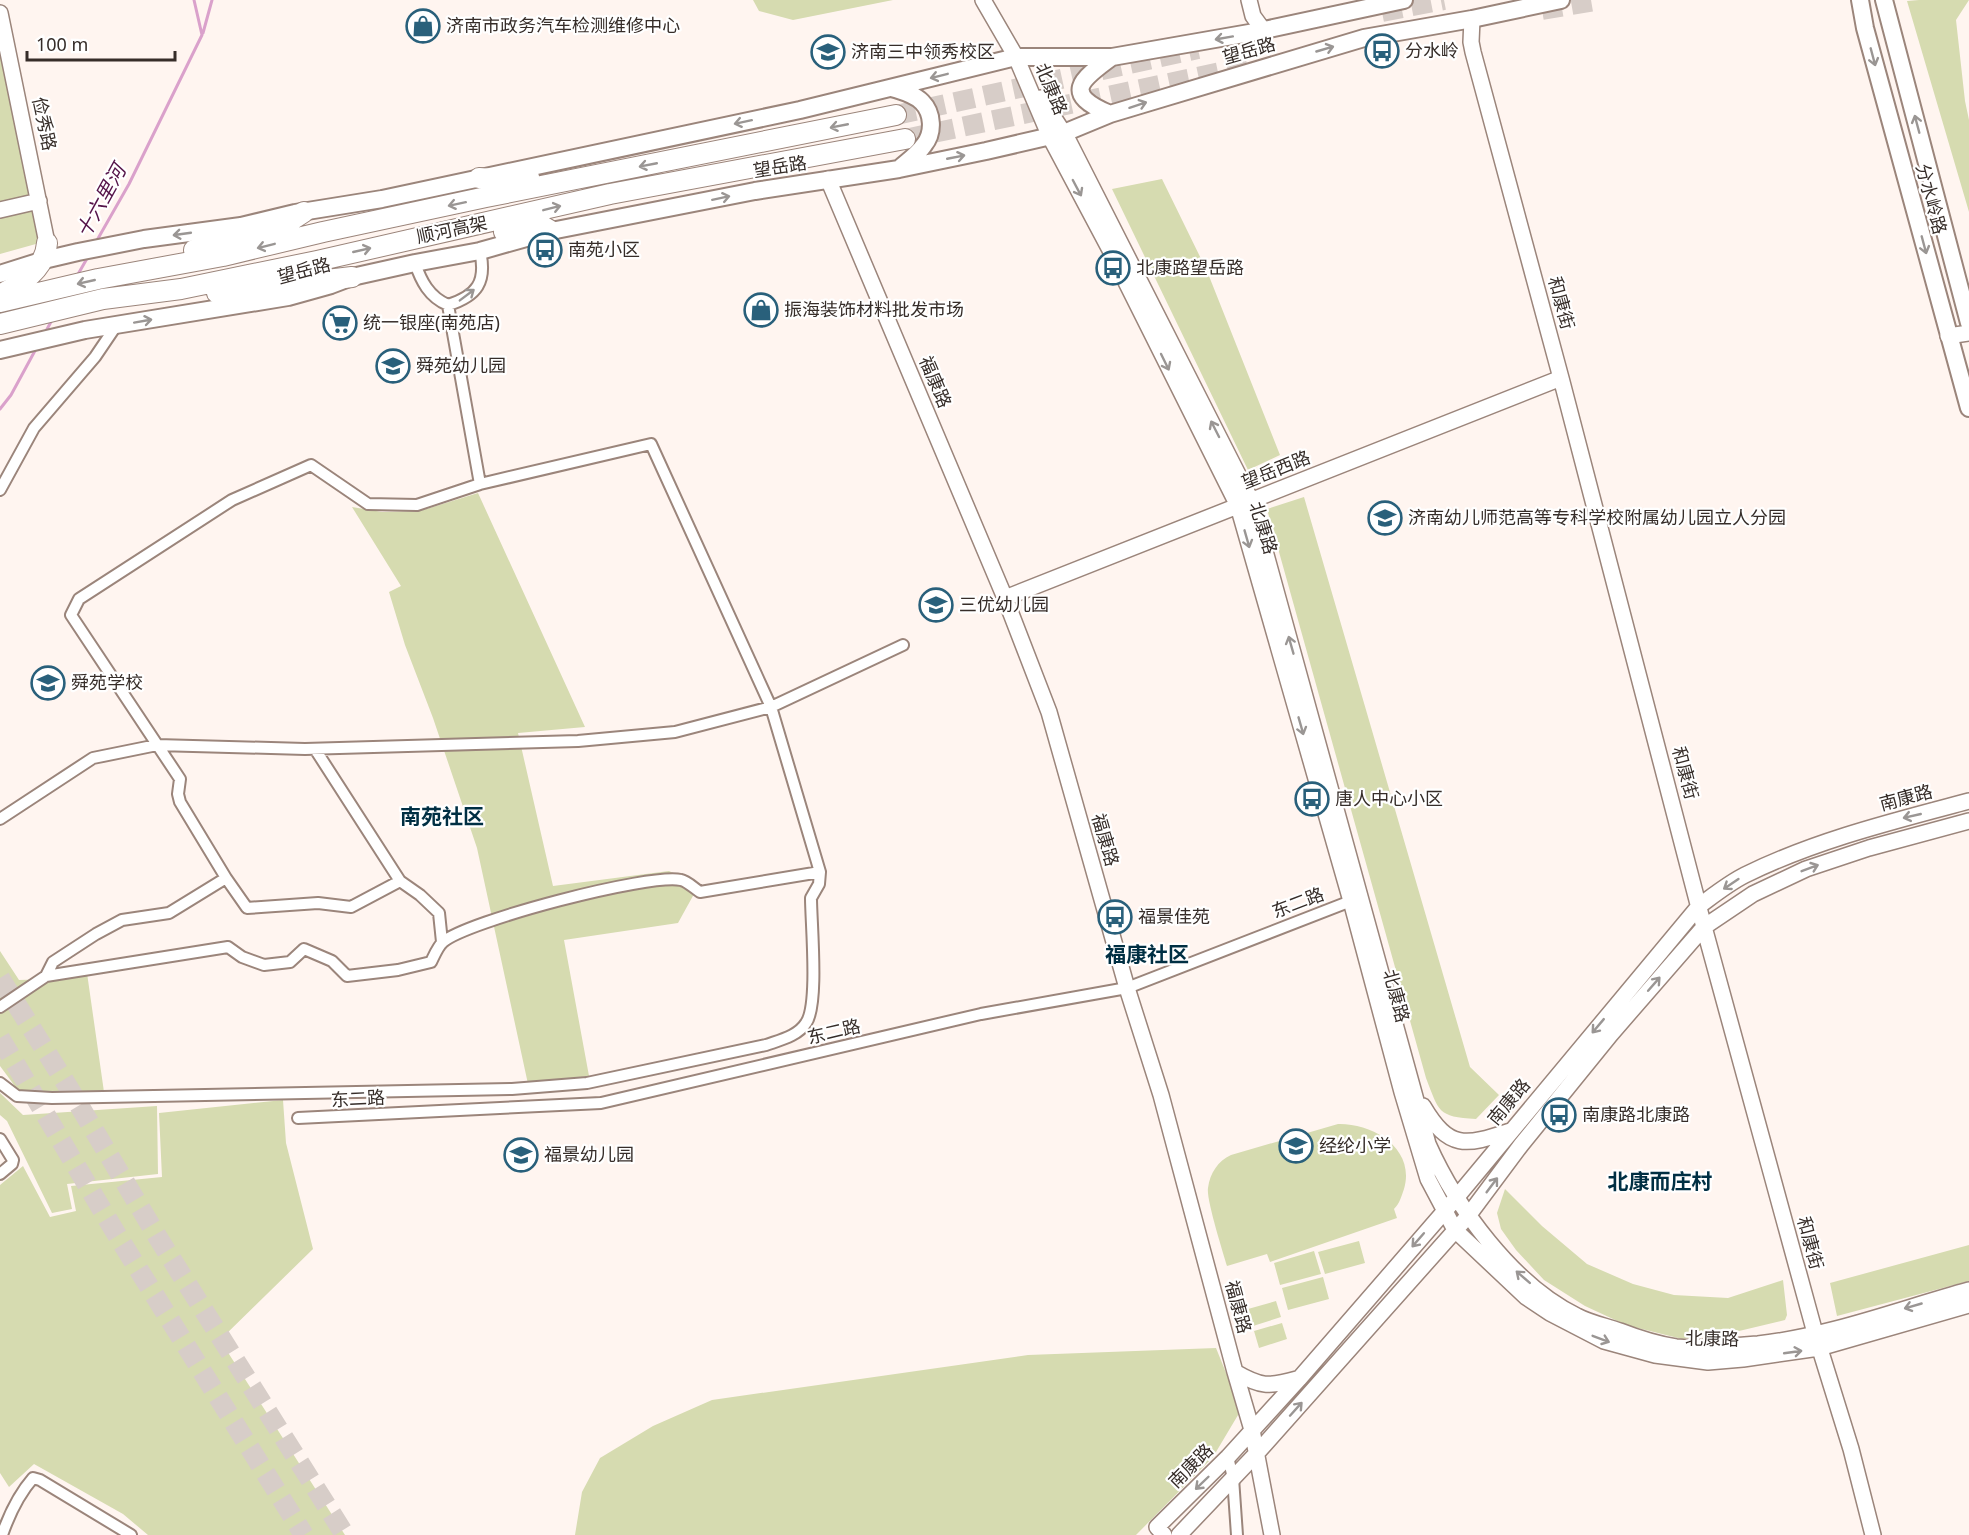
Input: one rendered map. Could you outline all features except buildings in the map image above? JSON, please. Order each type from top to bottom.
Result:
[{"type":"highway","name":"顺河高架","points":[[0,302],[223,256],[323,232],[896,115]]},
{"type":"highway","name":"顺河高架","points":[[8,332],[103,299],[182,289],[452,231],[610,194],[905,139]]},
{"type":"highway","points":[[479,178],[506,180],[563,172],[578,179]]},
{"type":"highway","points":[[164,267],[193,251],[284,225],[303,212]]},
{"type":"highway","points":[[452,231],[464,236],[541,225],[551,231]]},
{"type":"highway","points":[[0,295],[28,279],[46,251]]},
{"type":"highway","points":[[182,289],[206,293],[352,277]]},
{"type":"main road","name":"望岳路","points":[[7,272],[46,251],[78,252],[144,239],[241,226],[303,212],[382,199],[800,110],[1016,57],[1112,57],[1264,31],[1404,0]]},
{"type":"main road","name":"望岳路","points":[[8,332],[85,330],[288,297],[352,277],[480,251],[551,231],[755,191],[899,169],[1057,135],[1110,114],[1364,38],[1561,0]]},
{"type":"main road","name":"分水岭路","points":[[1860,0],[1865,28],[1969,408]]},
{"type":"main road","name":"分水岭路","points":[[1884,0],[1969,323]]},
{"type":"main road","points":[[1110,114],[1091,107],[1081,95],[1081,85],[1087,75],[1112,57]]},
{"type":"main road","points":[[892,88],[921,101],[930,115],[931,130],[925,145],[899,169]]},
{"type":"street","name":"北康路","points":[[983,0],[1057,135],[1244,503],[1428,1144],[1439,1170],[1468,1216],[1513,1268],[1543,1294],[1576,1316],[1630,1335],[1677,1347],[1817,1341],[1969,1290]]},
{"type":"street","points":[[1250,0],[1253,16],[1264,31]]},
{"type":"street","name":"俭秀路","points":[[0,13],[39,201],[46,251]]},
{"type":"street","name":"和康街","points":[[1472,19],[1473,52],[1562,378],[1704,927],[1817,1341],[1851,1449],[1873,1535]]},
{"type":"street","name":"福康路","points":[[828,179],[1005,598],[1048,712],[1127,988],[1161,1095],[1252,1430],[1272,1535]]},
{"type":"street","points":[[0,210],[39,201]]},
{"type":"street","points":[[415,263],[426,288],[436,300],[448,305],[465,300],[480,282],[483,265],[480,251]]},
{"type":"street","points":[[448,305],[480,484]]},
{"type":"street","points":[[0,490],[34,428],[95,357],[116,326]]},
{"type":"street","points":[[1948,336],[1969,333]]},
{"type":"street","name":"望岳西路","points":[[1005,598],[1562,378]]},
{"type":"street","points":[[0,1083],[17,1096],[52,1098],[512,1089],[587,1083],[766,1045],[790,1037],[807,1023],[813,1003],[811,898],[819,884],[820,872],[771,707],[651,444],[480,484],[417,505],[368,504],[311,465],[232,500],[79,598],[70,615],[180,779],[178,794],[180,802],[247,908],[318,903],[351,907],[400,881]]},
{"type":"street","points":[[0,819],[93,758],[157,745],[315,749],[578,741],[675,732],[771,707],[903,645]]},
{"type":"street","points":[[0,1007],[46,976],[228,947],[242,957],[264,965],[290,962],[304,949],[332,961],[347,976],[398,970],[431,962],[442,942],[440,913],[400,881],[315,749]]},
{"type":"street","name":"南康路","points":[[1164,1535],[1157,1527],[1228,1457],[1299,1379],[1456,1198],[1699,906],[1743,876],[1798,852],[1895,820],[1969,801]]},
{"type":"street","name":"南康路","points":[[1179,1535],[1257,1452],[1468,1216],[1521,1145],[1611,1034],[1704,927],[1753,894],[1806,869],[1869,848],[1969,821]]},
{"type":"street","points":[[442,942],[471,928],[550,902],[633,883],[681,880],[700,892],[820,872]]},
{"type":"street","points":[[46,976],[53,962],[96,934],[122,920],[169,913],[226,878]]},
{"type":"street","name":"北康路","points":[[1356,899],[1415,1136],[1428,1179],[1455,1230],[1526,1297],[1557,1318],[1604,1341],[1655,1355],[1708,1362],[1743,1359],[1969,1305]]},
{"type":"street","name":"东二路","points":[[297,1118],[601,1103],[981,1014],[1127,988],[1356,899]]},
{"type":"street","points":[[1411,1086],[1434,1125],[1448,1137],[1464,1142],[1480,1141],[1510,1131]]},
{"type":"street","points":[[0,1139],[13,1160],[12,1164],[0,1174]]},
{"type":"street","points":[[1235,1372],[1257,1383],[1273,1386],[1299,1379]]},
{"type":"street","points":[[1228,1457],[1233,1478],[1237,1535]]},
{"type":"street","points":[[2,1535],[8,1518],[33,1478],[131,1535]]},
{"type":"green space","points":[[753,0],[893,0],[793,20],[759,11]]},
{"type":"green space","points":[[1969,0],[1956,20],[1969,120],[1969,212],[1907,1]]},
{"type":"green space","points":[[0,43],[43,242],[0,254]]},
{"type":"green space","points":[[1162,179],[1207,271],[1280,455],[1248,470],[1112,189]]},
{"type":"green space","points":[[478,493],[585,727],[518,733],[553,886],[669,871],[699,885],[678,923],[564,940],[589,1076],[528,1084],[477,848],[433,718],[405,645],[389,592],[401,586],[352,507],[382,512],[420,511]]},
{"type":"green space","points":[[1304,497],[1470,1067],[1499,1095],[1476,1119],[1446,1114],[1441,1110],[1426,1078],[1267,509]]},
{"type":"green space","points":[[0,951],[19,980],[50,979],[87,973],[104,1092],[20,1093],[0,1066]]},
{"type":"green space","points":[[0,1093],[23,1115],[157,1106],[158,1174],[67,1184],[72,1209],[52,1213],[7,1121],[0,1115]]},
{"type":"green space","points":[[283,1100],[286,1143],[313,1249],[220,1340],[345,1535],[148,1535],[123,1514],[34,1464],[9,1487],[0,1473],[0,1185],[23,1166],[50,1217],[76,1211],[71,1186],[162,1177],[159,1113]]},
{"type":"green space","points":[[1338,1124],[1364,1128],[1377,1133],[1397,1150],[1404,1161],[1406,1174],[1404,1189],[1394,1209],[1397,1218],[1270,1262],[1267,1254],[1227,1266],[1208,1194],[1209,1183],[1215,1168],[1231,1155]]},
{"type":"green space","points":[[1505,1189],[1542,1226],[1587,1264],[1633,1284],[1674,1295],[1728,1298],[1783,1280],[1787,1315],[1785,1320],[1739,1331],[1682,1339],[1626,1325],[1585,1306],[1544,1280],[1516,1250],[1501,1229],[1497,1213]]},
{"type":"green space","points":[[1359,1241],[1365,1263],[1325,1274],[1318,1252]]},
{"type":"green space","points":[[1969,1245],[1969,1281],[1837,1316],[1830,1283]]},
{"type":"green space","points":[[1314,1251],[1321,1274],[1280,1285],[1274,1263]]},
{"type":"green space","points":[[1323,1277],[1329,1299],[1288,1310],[1282,1288]]},
{"type":"green space","points":[[1276,1301],[1281,1317],[1253,1326],[1248,1309]]},
{"type":"green space","points":[[1282,1323],[1287,1339],[1259,1348],[1254,1331]]},
{"type":"green space","points":[[1216,1348],[1241,1410],[1213,1457],[1136,1535],[575,1535],[582,1492],[600,1458],[653,1426],[712,1400],[1028,1355]]},
{"type":"waterway","name":"十六里河","points":[[96,242],[129,184],[202,35],[194,0]]},
{"type":"waterway","points":[[203,33],[212,0]]},
{"type":"waterway","name":"十六里河","points":[[77,276],[89,255]]},
{"type":"waterway","name":"十六里河","points":[[45,333],[53,318]]},
{"type":"waterway","name":"十六里河","points":[[0,409],[11,395],[37,347]]},
{"type":"tunnel","points":[[1382,12],[1444,0]]},
{"type":"tunnel","points":[[1542,10],[1601,0]]},
{"type":"tunnel","points":[[896,115],[1198,49]]},
{"type":"tunnel","points":[[905,139],[1254,65]]},
{"type":"tunnel","points":[[0,978],[157,1236],[345,1535]]},
{"type":"tunnel","points":[[0,1038],[117,1235],[304,1535]]},
{"type":"place","name":"济南市政务汽车检测维修中心","points":[[423,26]]},
{"type":"place","name":"分水岭","points":[[1382,51]]},
{"type":"place","name":"济南三中领秀校区","points":[[828,52]]},
{"type":"place","name":"南苑小区","points":[[545,250]]},
{"type":"place","name":"北康路望岳路","points":[[1113,268]]},
{"type":"place","name":"振海装饰材料批发市场","points":[[761,310]]},
{"type":"place","name":"统一银座(南苑店)","points":[[340,323]]},
{"type":"place","name":"舜苑幼儿园","points":[[393,366]]},
{"type":"place","name":"济南幼儿师范高等专科学校附属幼儿园立人分园","points":[[1385,518]]},
{"type":"place","name":"三优幼儿园","points":[[936,605]]},
{"type":"place","name":"舜苑学校","points":[[48,683]]},
{"type":"place","name":"唐人中心小区","points":[[1312,799]]},
{"type":"place","name":"福景佳苑","points":[[1115,917]]},
{"type":"place","name":"南康路北康路","points":[[1559,1115]]},
{"type":"place","name":"经纶小学","points":[[1296,1146]]},
{"type":"place","name":"福景幼儿园","points":[[521,1155]]},
{"type":"district","name":"南苑社区","points":[[442,817]]},
{"type":"district","name":"福康社区","points":[[1147,955]]},
{"type":"district","name":"北康而庄村","points":[[1660,1182]]}]
